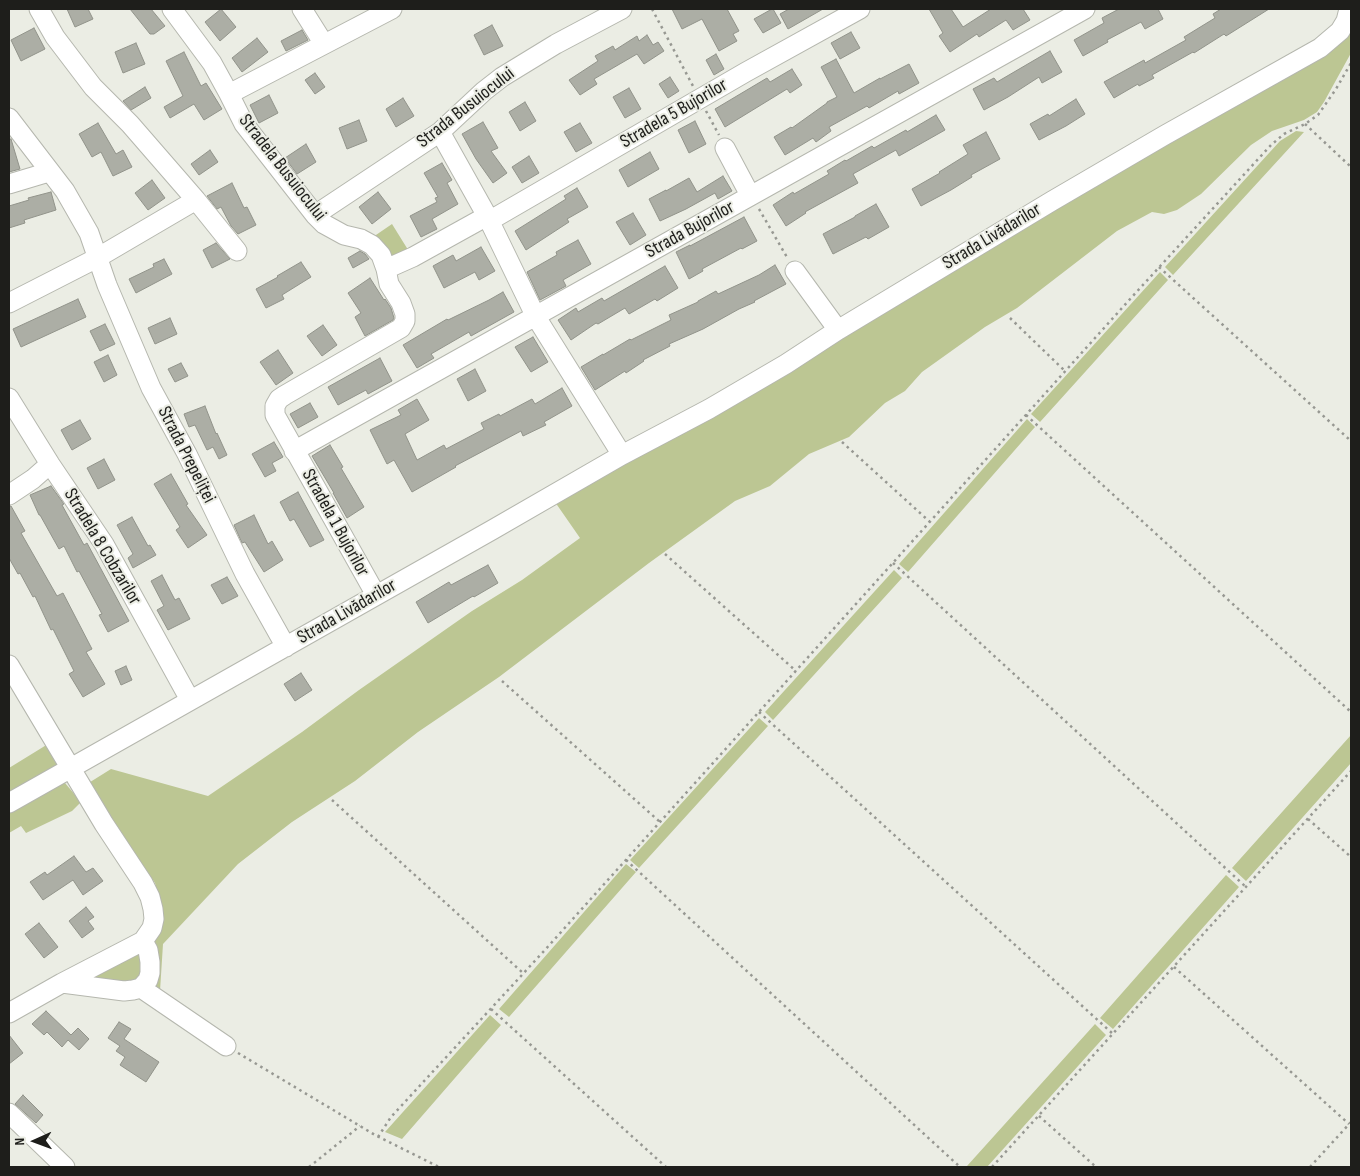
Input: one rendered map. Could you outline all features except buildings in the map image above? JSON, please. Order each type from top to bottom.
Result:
[{"type":"street","points":[[39,9],[55,37],[93,87],[130,124],[196,200],[237,251]]},
{"type":"street","name":"Stradela Busuiocului","points":[[172,9],[212,63],[230,94],[244,124],[315,215],[332,229],[372,245],[381,255],[386,269]]},
{"type":"street","points":[[302,9],[324,44]]},
{"type":"street","name":"Stradela Busuiocului","points":[[230,94],[392,9]]},
{"type":"street","name":"Stradela 5 Bujorilor","points":[[386,269],[488,219],[860,9]]},
{"type":"street","name":"Strada Bujorilor","points":[[294,451],[1085,9]]},
{"type":"street","name":"Strada Livădarilor","points":[[9,803],[622,455],[709,410],[1052,201],[1173,130],[1320,48],[1340,31],[1346,21],[1349,9]]},
{"type":"street","name":"Strada Busuiocului","points":[[315,215],[440,132],[502,77],[617,10]]},
{"type":"street","name":"Strada Prepeliței","points":[[9,118],[48,172],[65,191],[89,233],[106,285],[151,388],[187,454],[245,574],[286,647]]},
{"type":"street","points":[[440,132],[488,219],[536,316],[622,455]]},
{"type":"street","points":[[726,148],[750,195]]},
{"type":"street","points":[[9,184],[48,172]]},
{"type":"street","points":[[9,303],[97,258],[196,200]]},
{"type":"street","points":[[294,451],[275,415],[275,406],[279,399],[401,328],[405,321],[405,314],[401,303],[389,284],[386,269]]},
{"type":"street","points":[[795,271],[838,330]]},
{"type":"street","name":"Stradela 8 Cobzarilor","points":[[9,398],[50,464],[104,544],[190,700]]},
{"type":"street","name":"Stradela 1 Bujorilor","points":[[294,451],[376,595]]},
{"type":"street","points":[[9,495],[50,464]]},
{"type":"street","points":[[9,665],[104,824],[143,883],[150,897],[154,919],[152,928],[144,940],[9,1013]]},
{"type":"street","points":[[62,983],[124,991],[141,988],[148,980],[150,972],[148,950],[144,940]]},
{"type":"street","points":[[141,988],[226,1046]]},
{"type":"street","points":[[9,1113],[65,1167]]},
{"type":"path","points":[[652,9],[726,148]]},
{"type":"path","points":[[378,1137],[390,1117],[523,974],[1065,371],[1271,145],[1284,134],[1305,124],[1318,115],[1351,63]]},
{"type":"path","points":[[1344,75],[1351,68]]},
{"type":"path","points":[[1305,124],[1351,167]]},
{"type":"path","points":[[750,195],[795,271]]},
{"type":"path","points":[[1159,267],[1351,442]]},
{"type":"path","points":[[1010,318],[1065,371]]},
{"type":"path","points":[[1026,415],[1351,712]]},
{"type":"path","points":[[842,442],[930,522]]},
{"type":"path","points":[[666,554],[796,671]]},
{"type":"path","points":[[893,563],[1246,887]]},
{"type":"path","points":[[502,681],[660,822]]},
{"type":"path","points":[[759,712],[1113,1034]]},
{"type":"path","points":[[992,1167],[1351,771]]},
{"type":"path","points":[[332,800],[523,974]]},
{"type":"path","points":[[1308,819],[1351,857]]},
{"type":"path","points":[[626,860],[960,1167]]},
{"type":"path","points":[[1174,967],[1350,1123],[1310,1167]]},
{"type":"path","points":[[490,1009],[666,1167]]},
{"type":"path","points":[[226,1046],[378,1137],[439,1167]]},
{"type":"path","points":[[1039,1116],[1096,1167]]},
{"type":"path","points":[[309,1167],[360,1126]]},
{"type":"green space","points":[[1351,27],[1351,53],[1317,112],[1304,120],[1272,131],[1251,145],[1201,194],[1177,210],[1164,214],[1152,212],[1117,231],[1017,308],[985,327],[922,372],[905,391],[885,403],[849,437],[809,454],[770,486],[735,501],[649,563],[499,677],[418,732],[355,781],[292,822],[238,864],[163,944],[160,991],[153,985],[155,939],[162,909],[155,883],[87,784],[111,769],[208,796],[302,732],[472,611],[522,580],[580,538],[555,502]]},
{"type":"green space","points":[[1296,131],[1304,132],[1173,275],[1165,267],[1280,141]]},
{"type":"green space","points":[[392,224],[410,253],[389,259],[373,237]]},
{"type":"green space","points":[[1160,272],[1168,280],[1040,422],[1031,414]]},
{"type":"green space","points":[[1027,419],[1035,427],[908,572],[899,564]]},
{"type":"green space","points":[[894,570],[902,578],[773,720],[765,712]]},
{"type":"green space","points":[[759,718],[768,726],[639,868],[630,860]]},
{"type":"green space","points":[[1351,735],[1351,763],[1246,881],[1232,868]]},
{"type":"green space","points":[[48,744],[64,765],[9,795],[9,768]]},
{"type":"green space","points":[[55,782],[65,783],[81,802],[72,811],[26,833],[21,826],[9,833],[9,807]]},
{"type":"green space","points":[[626,864],[636,872],[509,1017],[499,1009]]},
{"type":"green space","points":[[1226,875],[1239,887],[1113,1029],[1100,1018]]},
{"type":"green space","points":[[140,949],[142,974],[131,985],[81,978]]},
{"type":"green space","points":[[490,1015],[501,1025],[402,1139],[385,1132]]},
{"type":"green space","points":[[1095,1024],[1106,1035],[987,1167],[968,1167],[967,1166]]}]
